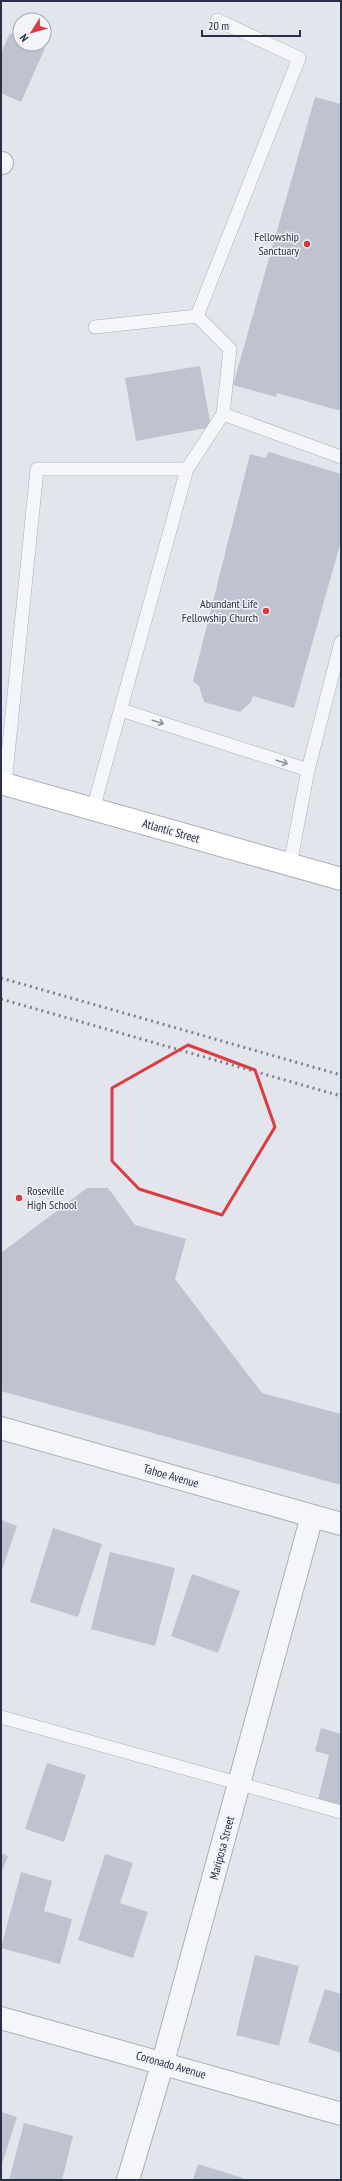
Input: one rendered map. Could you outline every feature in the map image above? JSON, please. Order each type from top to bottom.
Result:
[{"type":"main road","name":"Atlantic Street","points":[[3,784],[341,879]]},
{"type":"street","name":"Tahoe Avenue","points":[[1,1428],[341,1524]]},
{"type":"street","name":"Mariposa Street","points":[[128,2180],[163,2062],[312,1516]]},
{"type":"street","name":"Coronado Avenue","points":[[1,2018],[163,2062],[341,2114]]},
{"type":"lane","points":[[197,316],[299,58],[217,20]]},
{"type":"lane","points":[[95,327],[197,316]]},
{"type":"lane","points":[[93,809],[187,469],[223,414],[230,349],[197,316]]},
{"type":"lane","points":[[223,414],[341,456]]},
{"type":"lane","points":[[3,784],[37,469],[187,469]]},
{"type":"lane","points":[[290,865],[308,770],[341,642]]},
{"type":"lane","points":[[121,710],[308,770]]},
{"type":"lane","points":[[1,1717],[341,1812]]},
{"type":"highlighted area","points":[[188,1045],[255,1070],[275,1127],[222,1215],[139,1189],[112,1161],[112,1088]]},
{"type":"building","points":[[10,33],[12,34],[12,52],[43,52],[21,102],[1,93],[1,53]]},
{"type":"building","name":"Fellowship Sanctuary","points":[[315,97],[341,104],[341,411],[277,393],[276,397],[233,385]]},
{"type":"building","points":[[200,366],[211,427],[136,441],[125,378]]},
{"type":"building","name":"Abundant Life Fellowship Church","points":[[269,452],[341,474],[341,541],[294,708],[253,696],[251,702],[240,712],[204,702],[199,686],[193,681],[250,454],[265,458]]},
{"type":"building","points":[[87,1188],[108,1188],[135,1225],[186,1239],[175,1279],[262,1393],[341,1414],[341,1485],[1,1391],[1,1253]]},
{"type":"building","points":[[1,1520],[17,1526],[1,1573]]},
{"type":"building","points":[[53,1528],[102,1544],[78,1617],[30,1602]]},
{"type":"building","points":[[110,1552],[175,1568],[155,1646],[91,1629]]},
{"type":"building","points":[[192,1574],[240,1591],[218,1653],[171,1636]]},
{"type":"building","points":[[321,1728],[341,1734],[341,1810],[317,1804],[329,1755],[315,1751]]},
{"type":"building","points":[[47,1763],[86,1775],[64,1842],[25,1829]]},
{"type":"building","points":[[1,1853],[8,1856],[1,1874]]},
{"type":"building","points":[[105,1854],[133,1863],[120,1903],[148,1912],[133,1958],[78,1940]]},
{"type":"building","points":[[21,1872],[52,1881],[44,1911],[72,1919],[60,1964],[1,1948]]},
{"type":"building","points":[[255,1955],[299,1966],[279,2046],[236,2035]]},
{"type":"building","points":[[325,1989],[341,1994],[341,2053],[308,2042]]},
{"type":"building","points":[[1,2112],[17,2117],[1,2167]]},
{"type":"building","points":[[24,2123],[73,2136],[62,2180],[9,2180]]},
{"type":"building","points":[[198,2164],[243,2178],[243,2180],[193,2180]]},
{"type":"railway","points":[[1,978],[341,1075]]},
{"type":"railway","points":[[1,999],[341,1096]]},
{"type":"place","name":"Fellowship Sanctuary","points":[[307,244]]},
{"type":"place","name":"Abundant Life Fellowship Church","points":[[266,611]]},
{"type":"place","name":"Roseville High School","points":[[19,1198]]}]
